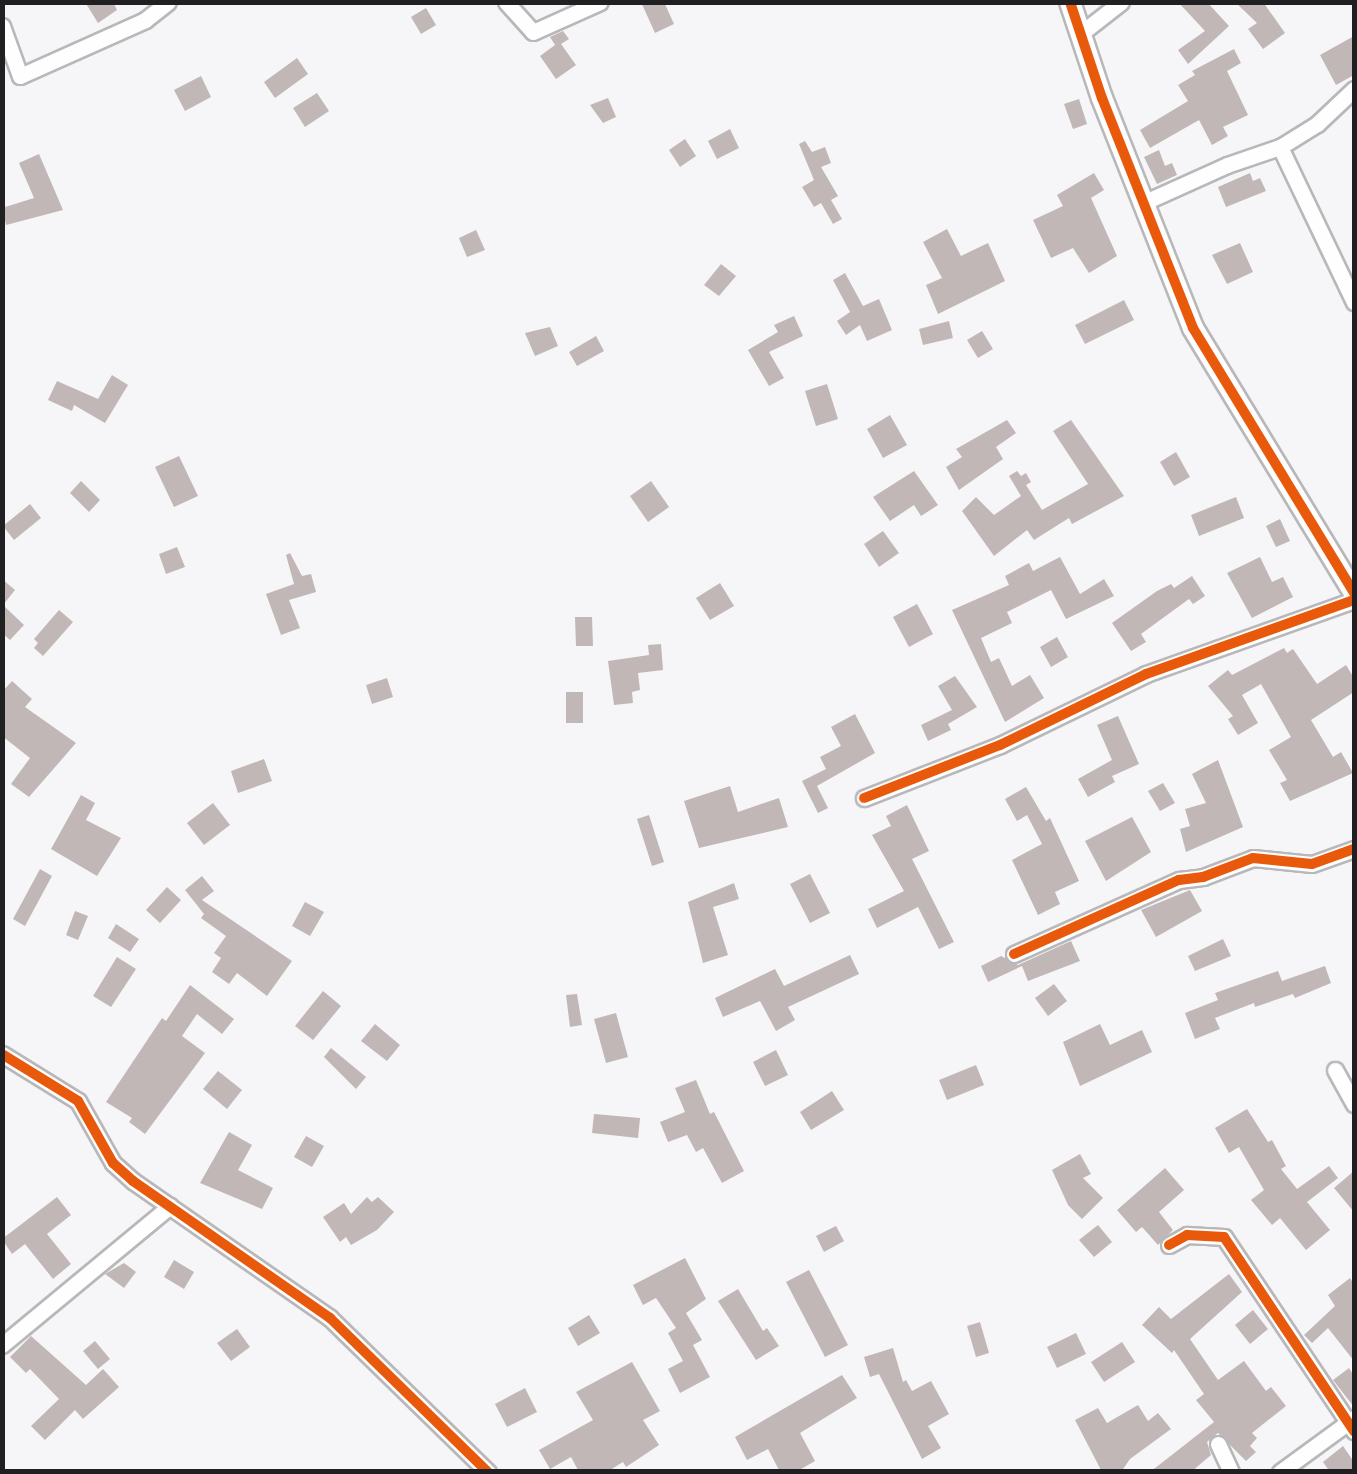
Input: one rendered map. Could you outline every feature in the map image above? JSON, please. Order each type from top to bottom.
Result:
[{"type":"street","points":[[2,26],[20,76],[144,20],[168,2]]},
{"type":"street","points":[[506,2],[533,32],[600,2]]},
{"type":"street","points":[[864,798],[1000,745],[1146,674],[1354,597],[1193,328],[1070,2]]},
{"type":"street","points":[[1080,34],[1120,2]]},
{"type":"street","points":[[1146,202],[1227,165],[1280,147],[1317,124],[1354,89]]},
{"type":"street","points":[[1280,147],[1354,302]]},
{"type":"street","points":[[1014,954],[1179,880],[1204,877],[1253,858],[1312,864],[1354,850]]},
{"type":"street","points":[[2,1054],[78,1100],[114,1163],[330,1318],[488,1472]]},
{"type":"street","points":[[1334,1070],[1354,1104]]},
{"type":"street","points":[[2,1345],[170,1206]]},
{"type":"street","points":[[1168,1245],[1187,1236],[1224,1237],[1352,1424],[1280,1472]]},
{"type":"street","points":[[1218,1444],[1231,1472]]},
{"type":"building","points":[[85,2],[113,2],[117,10],[98,23]]},
{"type":"building","points":[[641,2],[664,2],[674,24],[655,33]]},
{"type":"building","points":[[1178,2],[1207,2],[1229,26],[1188,64],[1178,50],[1205,31]]},
{"type":"building","points":[[1235,2],[1263,2],[1285,33],[1263,49],[1248,29],[1257,23]]},
{"type":"building","points":[[426,8],[436,25],[421,34],[411,17]]},
{"type":"building","points":[[563,31],[569,39],[561,44],[576,65],[556,79],[540,56],[555,45],[550,37]]},
{"type":"building","points":[[1354,36],[1354,75],[1336,85],[1320,55]]},
{"type":"building","points":[[1234,49],[1241,63],[1227,71],[1248,115],[1223,127],[1228,136],[1212,145],[1199,120],[1150,148],[1140,130],[1188,101],[1178,85],[1195,75],[1192,71]]},
{"type":"building","points":[[297,58],[308,74],[275,98],[264,82]]},
{"type":"building","points":[[201,76],[211,97],[185,111],[174,90]]},
{"type":"building","points":[[317,93],[329,111],[305,127],[293,108]]},
{"type":"building","points":[[608,98],[616,117],[603,123],[590,105]]},
{"type":"building","points":[[1079,99],[1087,124],[1073,129],[1064,104]]},
{"type":"building","points":[[730,129],[739,148],[717,159],[708,141]]},
{"type":"building","points":[[685,139],[696,156],[680,167],[669,150]]},
{"type":"building","points":[[805,141],[812,152],[825,147],[831,163],[821,167],[838,196],[831,200],[842,219],[833,224],[821,203],[814,207],[802,187],[814,180],[799,144]]},
{"type":"building","points":[[1159,150],[1165,166],[1172,163],[1177,175],[1157,184],[1144,157]]},
{"type":"building","points":[[39,154],[63,210],[6,225],[2,208],[34,198],[19,163]]},
{"type":"building","points":[[1094,173],[1104,190],[1091,198],[1117,256],[1089,273],[1073,248],[1051,258],[1033,220],[1063,206],[1057,195]]},
{"type":"building","points":[[1250,173],[1253,181],[1260,178],[1266,191],[1226,207],[1218,187]]},
{"type":"building","points":[[947,229],[961,256],[988,243],[1005,281],[938,314],[926,285],[942,278],[923,242]]},
{"type":"building","points":[[476,230],[485,250],[467,257],[459,238]]},
{"type":"building","points":[[1240,243],[1253,272],[1227,284],[1212,255]]},
{"type":"building","points":[[721,264],[736,276],[719,296],[704,285]]},
{"type":"building","points":[[845,273],[863,306],[879,299],[892,330],[867,341],[860,325],[846,335],[837,321],[850,312],[833,280]]},
{"type":"building","points":[[1124,300],[1134,320],[1085,344],[1075,325]]},
{"type":"building","points":[[794,316],[803,336],[769,352],[784,378],[769,386],[748,350],[778,332],[774,325]]},
{"type":"building","points":[[949,321],[953,338],[923,345],[919,329]]},
{"type":"building","points":[[550,327],[558,346],[535,356],[525,333]]},
{"type":"building","points":[[982,331],[993,349],[978,358],[967,340]]},
{"type":"building","points":[[596,336],[604,351],[577,366],[569,352]]},
{"type":"building","points":[[112,375],[128,385],[105,423],[74,405],[72,411],[48,400],[57,381],[98,399]]},
{"type":"building","points":[[827,384],[838,419],[816,426],[805,391]]},
{"type":"building","points":[[890,415],[907,445],[883,458],[867,429]]},
{"type":"building","points":[[1007,420],[1016,433],[996,447],[1003,459],[959,490],[946,467],[962,457],[956,449]]},
{"type":"building","points":[[1071,420],[1124,496],[1072,524],[1069,518],[1034,540],[1027,530],[994,556],[962,511],[976,497],[994,515],[1021,496],[1009,476],[1017,471],[1021,476],[1026,473],[1031,482],[1026,485],[1042,510],[1088,484],[1053,431]]},
{"type":"building","points":[[1176,452],[1190,477],[1174,486],[1160,462]]},
{"type":"building","points":[[179,456],[198,496],[174,507],[155,467]]},
{"type":"building","points":[[914,471],[938,505],[921,516],[914,505],[890,521],[873,497]]},
{"type":"building","points":[[81,481],[100,500],[89,512],[70,493]]},
{"type":"building","points":[[651,481],[669,507],[648,522],[630,496]]},
{"type":"building","points":[[1236,497],[1244,518],[1199,536],[1191,515]]},
{"type":"building","points":[[30,504],[41,518],[14,540],[3,526]]},
{"type":"building","points":[[1280,519],[1290,541],[1276,547],[1266,526]]},
{"type":"building","points":[[883,531],[899,553],[879,567],[864,544]]},
{"type":"building","points":[[177,547],[185,567],[166,574],[159,554]]},
{"type":"building","points":[[290,553],[302,576],[311,574],[316,592],[289,600],[300,628],[281,635],[266,594],[294,584],[286,555]]},
{"type":"building","points":[[1060,557],[1080,594],[1104,579],[1114,596],[1066,619],[1051,590],[1007,612],[1012,623],[981,638],[991,662],[999,658],[1012,686],[1030,675],[1044,698],[1005,722],[952,610],[1009,585],[1005,576],[1029,563],[1033,571]]},
{"type":"building","points":[[1260,557],[1272,582],[1283,577],[1293,597],[1252,618],[1227,573]]},
{"type":"building","points":[[1192,576],[1205,596],[1193,604],[1189,599],[1141,634],[1146,642],[1131,651],[1112,623],[1157,591],[1171,584],[1174,588]]},
{"type":"building","points":[[2,579],[15,590],[3,605],[24,625],[10,640],[2,633]]},
{"type":"building","points":[[720,583],[734,606],[710,620],[696,598]]},
{"type":"building","points":[[917,604],[933,634],[909,647],[893,617]]},
{"type":"building","points":[[59,610],[73,622],[43,656],[34,648],[38,643],[34,639]]},
{"type":"building","points":[[575,617],[592,617],[593,646],[576,646]]},
{"type":"building","points":[[1057,637],[1068,657],[1051,667],[1040,647]]},
{"type":"building","points":[[661,644],[663,670],[638,673],[640,690],[632,692],[633,703],[614,705],[608,661],[649,655],[648,645]]},
{"type":"building","points":[[1284,648],[1287,653],[1293,649],[1317,684],[1346,665],[1354,678],[1354,692],[1311,720],[1333,757],[1341,752],[1353,773],[1290,801],[1280,783],[1287,780],[1269,750],[1291,737],[1261,684],[1242,695],[1258,723],[1238,735],[1228,719],[1233,716],[1208,686],[1228,670],[1232,675]]},
{"type":"building","points":[[955,676],[977,707],[948,724],[951,730],[928,741],[921,725],[952,710],[938,686]]},
{"type":"building","points":[[387,678],[393,697],[372,704],[366,685]]},
{"type":"building","points":[[12,681],[32,699],[25,707],[76,743],[29,797],[11,784],[30,758],[2,736],[2,692]]},
{"type":"building","points":[[566,692],[583,692],[583,723],[566,723]]},
{"type":"building","points":[[855,714],[875,753],[817,786],[828,808],[818,813],[802,781],[826,769],[820,757],[841,746],[831,727]]},
{"type":"building","points":[[1118,716],[1139,764],[1112,776],[1115,782],[1088,797],[1078,779],[1112,760],[1097,725]]},
{"type":"building","points":[[264,759],[272,781],[238,793],[231,771]]},
{"type":"building","points":[[1218,760],[1243,827],[1186,852],[1180,829],[1190,826],[1185,809],[1206,803],[1192,774]]},
{"type":"building","points":[[1163,783],[1175,803],[1160,811],[1148,791]]},
{"type":"building","points":[[730,786],[738,812],[779,798],[788,827],[699,848],[684,801]]},
{"type":"building","points":[[1026,787],[1046,821],[1050,818],[1079,881],[1055,892],[1060,904],[1038,915],[1012,860],[1042,844],[1027,815],[1017,821],[1005,799]]},
{"type":"building","points":[[81,795],[95,803],[86,820],[121,838],[97,876],[51,849]]},
{"type":"building","points":[[213,803],[230,825],[204,845],[187,823]]},
{"type":"building","points":[[907,805],[929,851],[912,859],[954,942],[939,949],[918,907],[877,928],[868,909],[904,891],[872,835],[891,826],[886,816]]},
{"type":"building","points":[[649,815],[664,862],[652,866],[637,819]]},
{"type":"building","points":[[1132,817],[1151,852],[1106,881],[1085,841]]},
{"type":"building","points":[[40,869],[52,876],[25,926],[13,919]]},
{"type":"building","points":[[810,874],[830,913],[810,923],[790,884]]},
{"type":"building","points":[[202,876],[214,891],[202,900],[292,961],[267,996],[237,973],[229,984],[212,972],[221,958],[214,953],[226,936],[201,918],[204,914],[185,890]]},
{"type":"building","points":[[734,883],[739,899],[713,907],[728,955],[703,963],[688,902]]},
{"type":"building","points":[[167,887],[181,900],[160,923],[146,910]]},
{"type":"building","points":[[1190,890],[1202,911],[1156,937],[1141,910]]},
{"type":"building","points":[[305,902],[324,912],[310,936],[292,926]]},
{"type":"building","points":[[75,911],[88,916],[78,940],[66,935]]},
{"type":"building","points":[[116,924],[139,939],[130,952],[108,938]]},
{"type":"building","points":[[1223,939],[1231,956],[1195,971],[1188,956]]},
{"type":"building","points":[[1071,941],[1080,961],[1028,981],[1022,966],[988,982],[981,966],[1001,956],[1018,965]]},
{"type":"building","points":[[850,955],[859,974],[788,1007],[795,1020],[776,1031],[760,1001],[723,1017],[715,998],[775,969],[784,986]]},
{"type":"building","points":[[117,957],[136,969],[111,1007],[93,996]]},
{"type":"building","points":[[1325,966],[1331,983],[1295,998],[1293,994],[1255,1007],[1254,1003],[1215,1018],[1220,1029],[1195,1039],[1185,1013],[1218,1000],[1215,993],[1278,971],[1282,981]]},
{"type":"building","points":[[1054,984],[1067,1001],[1048,1016],[1035,998]]},
{"type":"building","points":[[190,985],[234,1019],[222,1034],[197,1014],[182,1036],[205,1053],[145,1134],[129,1122],[132,1118],[106,1102],[162,1018],[166,1021]]},
{"type":"building","points":[[323,991],[341,1006],[313,1040],[295,1026]]},
{"type":"building","points":[[577,994],[582,1025],[570,1027],[566,995]]},
{"type":"building","points":[[616,1013],[628,1057],[606,1063],[594,1019]]},
{"type":"building","points":[[375,1024],[400,1045],[387,1061],[361,1041]]},
{"type":"building","points":[[1100,1024],[1110,1045],[1142,1030],[1152,1052],[1080,1086],[1063,1042]]},
{"type":"building","points":[[331,1048],[366,1077],[356,1089],[324,1057]]},
{"type":"building","points":[[776,1050],[788,1075],[765,1086],[753,1062]]},
{"type":"building","points":[[976,1065],[984,1085],[947,1100],[939,1080]]},
{"type":"building","points":[[218,1071],[242,1090],[227,1109],[203,1089]]},
{"type":"building","points":[[696,1080],[710,1114],[714,1112],[744,1171],[722,1183],[703,1148],[696,1152],[687,1135],[668,1142],[660,1122],[685,1112],[675,1088]]},
{"type":"building","points":[[832,1091],[844,1110],[811,1130],[800,1112]]},
{"type":"building","points":[[1247,1109],[1268,1142],[1272,1140],[1286,1166],[1281,1169],[1297,1189],[1329,1166],[1338,1178],[1307,1202],[1330,1230],[1306,1250],[1280,1218],[1272,1225],[1251,1200],[1264,1190],[1239,1147],[1229,1153],[1215,1128]]},
{"type":"building","points":[[594,1114],[640,1118],[638,1138],[592,1133]]},
{"type":"building","points":[[229,1132],[252,1145],[238,1170],[273,1188],[262,1209],[200,1183]]},
{"type":"building","points":[[306,1136],[324,1146],[312,1167],[294,1157]]},
{"type":"building","points":[[1080,1154],[1091,1174],[1083,1178],[1103,1198],[1082,1219],[1068,1205],[1052,1170]]},
{"type":"building","points":[[1165,1168],[1184,1190],[1159,1212],[1173,1230],[1158,1245],[1142,1227],[1136,1232],[1117,1210]]},
{"type":"building","points":[[1354,1171],[1354,1212],[1334,1188]]},
{"type":"building","points":[[57,1197],[71,1215],[47,1234],[71,1264],[53,1279],[25,1244],[12,1254],[2,1239]]},
{"type":"building","points":[[367,1197],[372,1202],[378,1197],[394,1212],[377,1230],[351,1245],[346,1237],[340,1242],[323,1217],[344,1203],[351,1214]]},
{"type":"building","points":[[1098,1225],[1112,1242],[1094,1257],[1079,1240]]},
{"type":"building","points":[[836,1226],[844,1241],[824,1252],[816,1236]]},
{"type":"building","points":[[685,1258],[706,1299],[686,1313],[702,1340],[693,1345],[710,1377],[680,1393],[668,1369],[683,1361],[668,1333],[676,1328],[656,1298],[643,1305],[633,1285]]},
{"type":"building","points":[[174,1260],[194,1272],[184,1289],[164,1277]]},
{"type":"building","points":[[124,1263],[136,1272],[124,1288],[105,1274]]},
{"type":"building","points":[[809,1270],[848,1345],[825,1357],[786,1282]]},
{"type":"building","points":[[1229,1274],[1242,1292],[1190,1339],[1218,1380],[1244,1361],[1266,1391],[1271,1387],[1286,1406],[1252,1433],[1257,1438],[1250,1446],[1256,1452],[1246,1461],[1218,1433],[1207,1442],[1211,1455],[1191,1472],[1150,1472],[1214,1422],[1196,1400],[1204,1394],[1174,1350],[1172,1353],[1142,1325],[1159,1307],[1171,1319]]},
{"type":"building","points":[[1350,1278],[1354,1284],[1354,1361],[1328,1328],[1312,1343],[1304,1335],[1335,1306],[1328,1295]]},
{"type":"building","points":[[738,1289],[763,1331],[767,1328],[779,1346],[756,1360],[718,1301]]},
{"type":"building","points":[[1253,1310],[1268,1329],[1250,1344],[1235,1325]]},
{"type":"building","points":[[589,1315],[600,1333],[578,1346],[568,1328]]},
{"type":"building","points":[[980,1322],[989,1353],[976,1357],[967,1326]]},
{"type":"building","points":[[237,1329],[250,1347],[231,1361],[217,1343]]},
{"type":"building","points":[[1076,1333],[1086,1354],[1057,1368],[1047,1347]]},
{"type":"building","points":[[31,1336],[86,1385],[103,1369],[119,1387],[83,1419],[75,1410],[45,1440],[31,1426],[59,1399],[30,1369],[26,1373],[10,1357]]},
{"type":"building","points":[[95,1341],[110,1359],[98,1369],[83,1351]]},
{"type":"building","points":[[1122,1342],[1135,1362],[1104,1382],[1091,1362]]},
{"type":"building","points":[[893,1348],[903,1382],[906,1380],[912,1391],[931,1381],[949,1414],[928,1426],[941,1448],[922,1459],[879,1374],[870,1377],[864,1357]]},
{"type":"building","points":[[632,1362],[660,1411],[643,1420],[659,1445],[626,1467],[623,1462],[607,1472],[579,1472],[571,1457],[550,1469],[539,1450],[593,1420],[576,1392]]},
{"type":"building","points":[[1349,1368],[1354,1376],[1354,1407],[1333,1380]]},
{"type":"building","points":[[842,1375],[857,1398],[800,1433],[815,1461],[796,1472],[780,1472],[768,1449],[747,1460],[735,1437]]},
{"type":"building","points":[[525,1388],[537,1412],[507,1427],[495,1404]]},
{"type":"building","points":[[1138,1405],[1148,1421],[1158,1413],[1171,1429],[1130,1459],[1121,1472],[1102,1472],[1075,1420],[1098,1408],[1107,1423]]},
{"type":"building","points":[[1343,1446],[1354,1462],[1354,1472],[1330,1472],[1323,1462]]},
{"type":"cycle path","points":[[1070,2],[1102,98],[1193,328],[1354,593]]},
{"type":"cycle path","points":[[864,798],[1000,745],[1146,674],[1354,600]]},
{"type":"cycle path","points":[[1014,954],[1179,880],[1203,877],[1253,858],[1312,864],[1354,849]]},
{"type":"cycle path","points":[[2,1054],[78,1101],[113,1163],[133,1181],[330,1318],[488,1472]]},
{"type":"cycle path","points":[[1169,1245],[1187,1235],[1224,1237],[1354,1431]]}]
